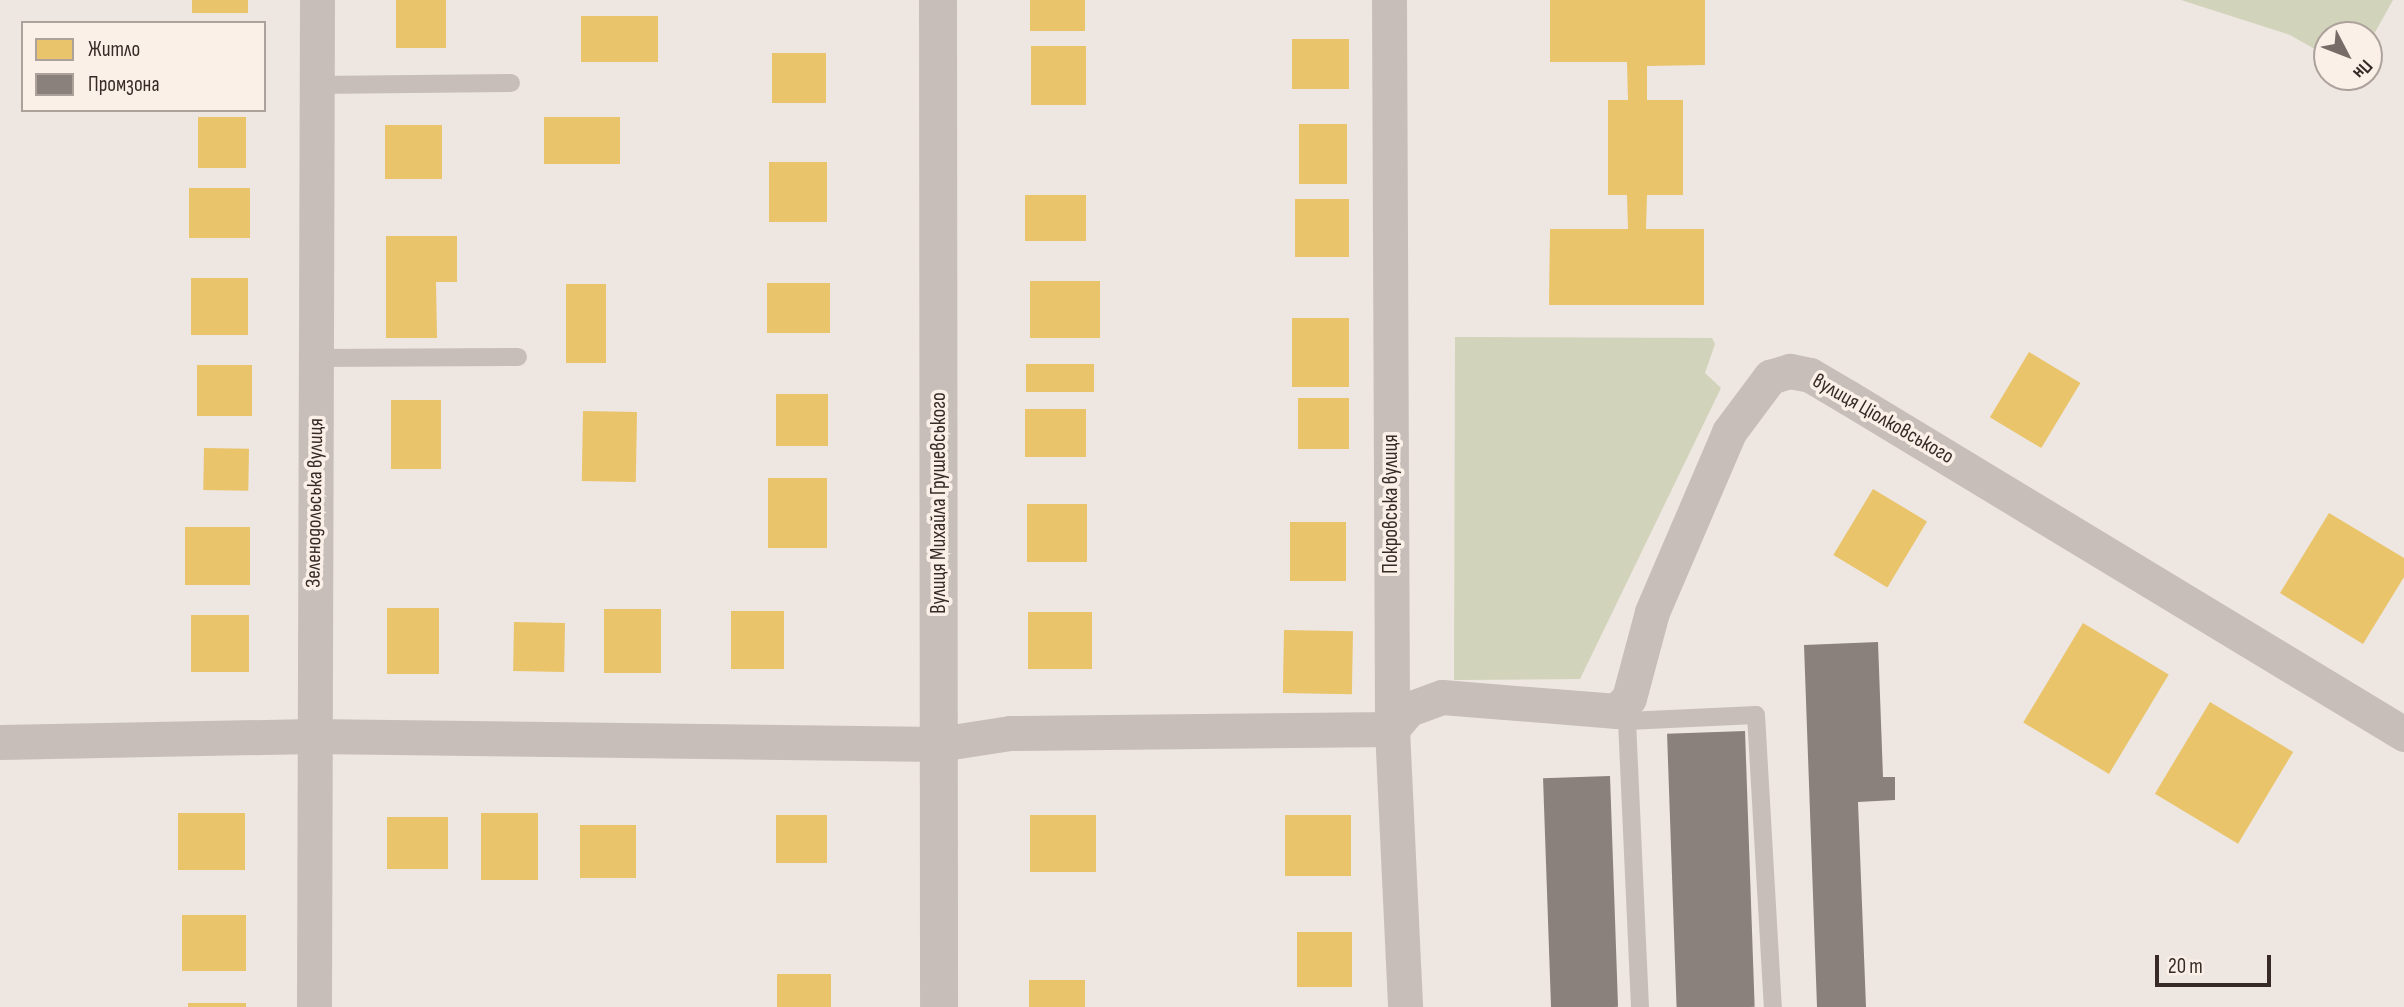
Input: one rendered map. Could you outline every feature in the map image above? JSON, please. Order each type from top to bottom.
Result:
[{"type":"street","name":"Зеленодольська вулиця","points":[[314,1007],[312,736],[317,0]]},
{"type":"street","name":"Вулиця Михайла Грушевського","points":[[938,0],[939,1007]]},
{"type":"street","name":"Покровська вулиця","points":[[1390,0],[1392,729],[1405,1007]]},
{"type":"street","name":"вулиця Ціолковського","points":[[1625,715],[1652,612],[1729,432],[1770,377],[1790,371],[1810,375],[1849,398],[2404,734]]},
{"type":"street","points":[[0,742],[312,736],[939,744],[1010,733],[1392,729],[1409,709],[1442,697],[1616,711],[1625,715]]},
{"type":"lane","points":[[315,85],[511,83]]},
{"type":"lane","points":[[316,358],[518,357]]},
{"type":"lane","points":[[1640,1007],[1625,715],[1756,715],[1773,1007]]},
{"type":"green space","points":[[2181,0],[2393,0],[2381,21],[2313,21],[2313,48],[2290,35]]},
{"type":"green space","points":[[1455,337],[1712,338],[1715,344],[1705,373],[1721,388],[1580,679],[1454,680]]},
{"type":"building: Житло","points":[[192,0],[248,0],[248,13],[192,13]]},
{"type":"building: Житло","points":[[396,0],[446,0],[446,48],[396,48]]},
{"type":"building: Житло","points":[[1030,0],[1085,0],[1085,31],[1030,31]]},
{"type":"building: Житло","points":[[1550,0],[1705,0],[1705,65],[1647,66],[1647,100],[1683,100],[1683,195],[1647,195],[1646,229],[1704,229],[1704,305],[1549,305],[1550,229],[1628,229],[1627,195],[1608,195],[1608,100],[1628,100],[1627,62],[1550,62]]},
{"type":"building: Житло","points":[[581,16],[658,16],[658,62],[581,62]]},
{"type":"building: Житло","points":[[1292,39],[1349,39],[1349,89],[1292,89]]},
{"type":"building: Житло","points":[[1031,46],[1086,46],[1086,105],[1031,105]]},
{"type":"building: Житло","points":[[772,53],[826,53],[826,103],[772,103]]},
{"type":"building: Житло","points":[[198,117],[246,117],[246,168],[198,168]]},
{"type":"building: Житло","points":[[544,117],[620,117],[620,164],[544,164]]},
{"type":"building: Житло","points":[[1299,124],[1347,124],[1347,184],[1299,184]]},
{"type":"building: Житло","points":[[385,125],[442,125],[442,179],[385,179]]},
{"type":"building: Житло","points":[[769,162],[827,162],[827,222],[769,222]]},
{"type":"building: Житло","points":[[189,188],[250,188],[250,238],[189,238]]},
{"type":"building: Житло","points":[[1025,195],[1086,195],[1086,241],[1025,241]]},
{"type":"building: Житло","points":[[1295,199],[1349,199],[1349,257],[1295,257]]},
{"type":"building: Житло","points":[[386,236],[457,236],[457,282],[436,282],[437,338],[386,338]]},
{"type":"building: Житло","points":[[191,278],[248,278],[248,335],[191,335]]},
{"type":"building: Житло","points":[[1030,281],[1100,281],[1100,338],[1030,338]]},
{"type":"building: Житло","points":[[767,283],[830,283],[830,333],[767,333]]},
{"type":"building: Житло","points":[[566,284],[606,284],[606,363],[566,363]]},
{"type":"building: Житло","points":[[1292,318],[1349,318],[1349,387],[1292,387]]},
{"type":"building: Житло","points":[[2029,352],[2080,383],[2041,448],[1990,417]]},
{"type":"building: Житло","points":[[1026,364],[1094,364],[1094,392],[1026,392]]},
{"type":"building: Житло","points":[[197,365],[252,365],[252,416],[197,416]]},
{"type":"building: Житло","points":[[776,394],[828,394],[828,446],[776,446]]},
{"type":"building: Житло","points":[[1298,398],[1349,398],[1349,449],[1298,449]]},
{"type":"building: Житло","points":[[391,400],[441,400],[441,469],[391,469]]},
{"type":"building: Житло","points":[[1025,409],[1086,409],[1086,457],[1025,457]]},
{"type":"building: Житло","points":[[583,411],[637,412],[636,482],[582,481]]},
{"type":"building: Житло","points":[[204,448],[249,449],[248,491],[203,490]]},
{"type":"building: Житло","points":[[768,478],[827,478],[827,548],[768,548]]},
{"type":"building: Житло","points":[[1873,489],[1927,521],[1887,587],[1833,555]]},
{"type":"building: Житло","points":[[1027,504],[1087,504],[1087,562],[1027,562]]},
{"type":"building: Житло","points":[[2329,513],[2404,558],[2404,577],[2363,644],[2280,593]]},
{"type":"building: Житло","points":[[1290,522],[1346,522],[1346,581],[1290,581]]},
{"type":"building: Житло","points":[[185,527],[250,527],[250,585],[185,585]]},
{"type":"building: Житло","points":[[387,608],[439,608],[439,674],[387,674]]},
{"type":"building: Житло","points":[[604,609],[661,609],[661,673],[604,673]]},
{"type":"building: Житло","points":[[731,611],[784,611],[784,669],[731,669]]},
{"type":"building: Житло","points":[[1028,612],[1092,612],[1092,669],[1028,669]]},
{"type":"building: Житло","points":[[191,615],[249,615],[249,672],[191,672]]},
{"type":"building: Житло","points":[[514,622],[565,623],[564,672],[513,671]]},
{"type":"building: Житло","points":[[2083,623],[2169,675],[2109,774],[2023,722]]},
{"type":"building: Житло","points":[[1284,630],[1353,631],[1352,694],[1283,693]]},
{"type":"building: Житло","points":[[2210,702],[2293,752],[2238,844],[2155,794]]},
{"type":"building: Житло","points":[[178,813],[245,813],[245,870],[178,870]]},
{"type":"building: Житло","points":[[481,813],[538,813],[538,880],[481,880]]},
{"type":"building: Житло","points":[[776,815],[827,815],[827,863],[776,863]]},
{"type":"building: Житло","points":[[1030,815],[1096,815],[1096,872],[1030,872]]},
{"type":"building: Житло","points":[[1285,815],[1351,815],[1351,876],[1285,876]]},
{"type":"building: Житло","points":[[387,817],[448,817],[448,869],[387,869]]},
{"type":"building: Житло","points":[[580,825],[636,825],[636,878],[580,878]]},
{"type":"building: Житло","points":[[182,915],[246,915],[246,971],[182,971]]},
{"type":"building: Житло","points":[[1297,932],[1352,932],[1352,987],[1297,987]]},
{"type":"building: Житло","points":[[777,974],[831,974],[831,1007],[777,1007]]},
{"type":"building: Житло","points":[[1029,980],[1085,980],[1085,1007],[1029,1007]]},
{"type":"building: Житло","points":[[188,1003],[246,1003],[246,1007],[188,1007]]},
{"type":"building: Промзона","points":[[1878,642],[1883,777],[1895,777],[1895,800],[1858,802],[1866,1007],[1817,1007],[1804,645]]},
{"type":"building: Промзона","points":[[1745,731],[1755,1007],[1677,1007],[1667,734]]},
{"type":"building: Промзона","points":[[1610,776],[1618,1007],[1551,1007],[1543,778]]}]
